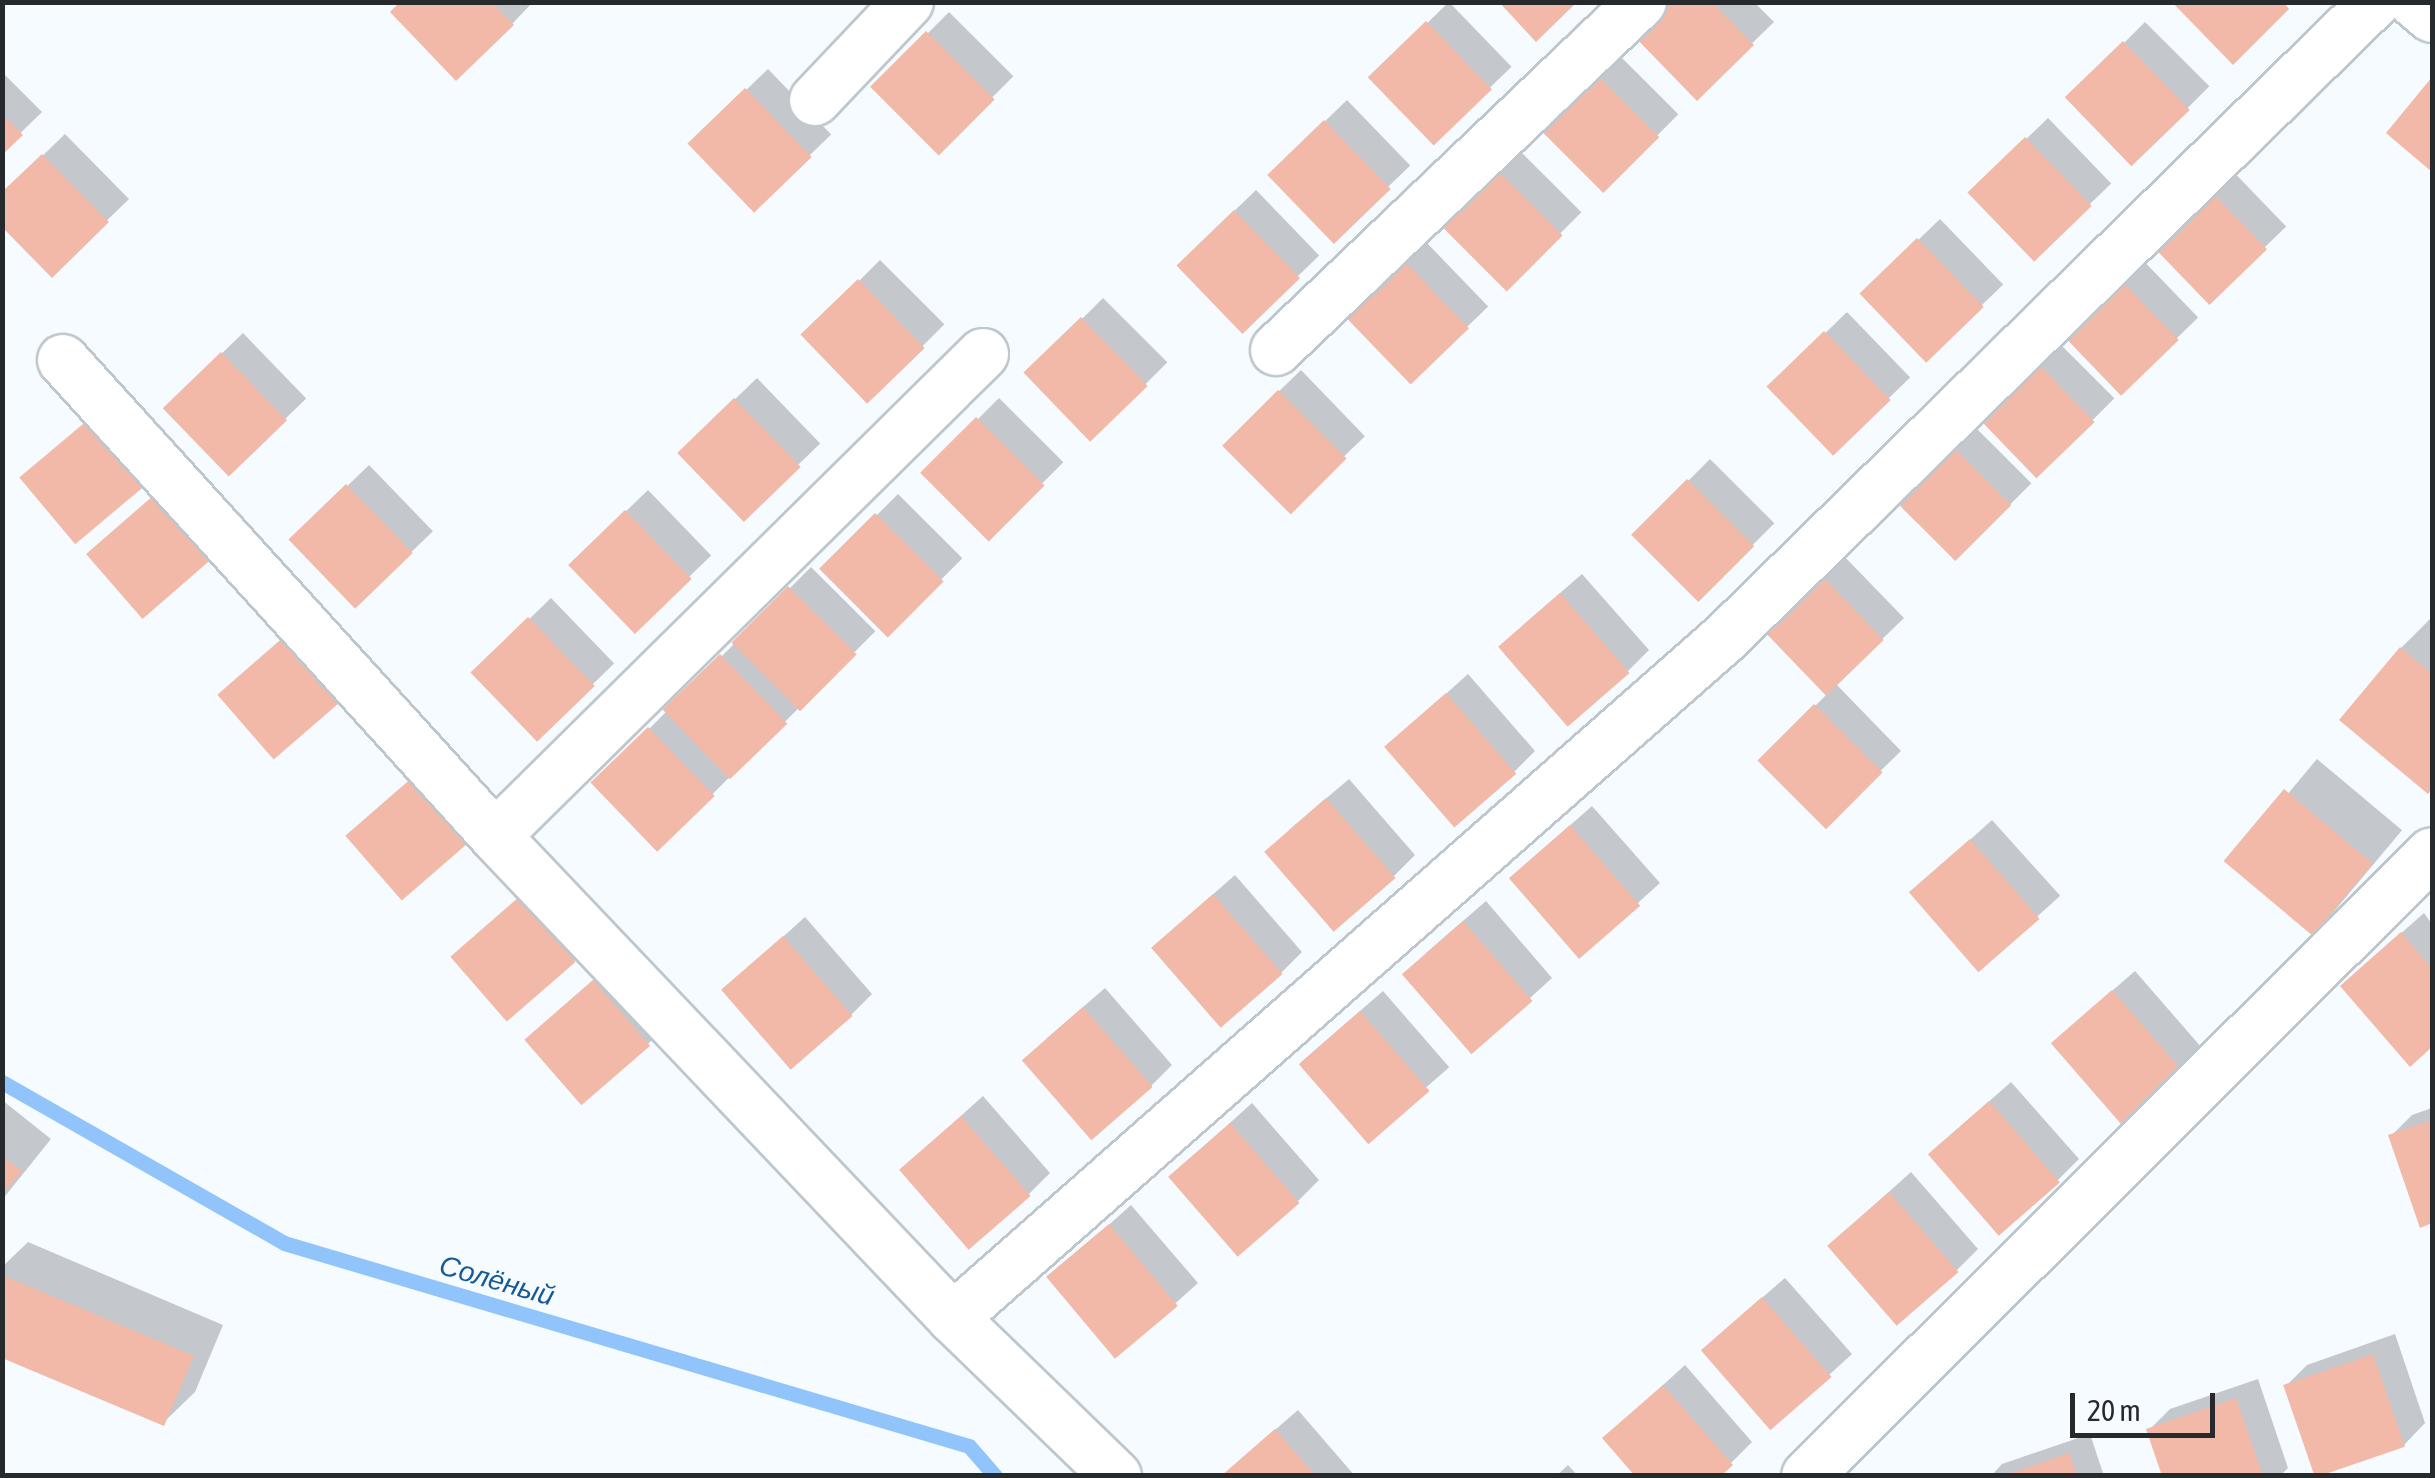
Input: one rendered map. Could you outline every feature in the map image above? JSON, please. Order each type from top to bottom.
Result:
[{"type":"street","points":[[815,100],[908,2]]},
{"type":"street","points":[[1276,350],[1641,2]]},
{"type":"street","points":[[953,1318],[1726,637],[2375,2]]},
{"type":"street","points":[[2414,2],[2432,16]]},
{"type":"street","points":[[495,836],[983,354]]},
{"type":"street","points":[[63,360],[495,836],[953,1318],[1116,1476]]},
{"type":"street","points":[[1807,1476],[2432,853]]},
{"type":"building","points":[[400,2],[492,2],[514,25],[456,81],[390,12]]},
{"type":"building","points":[[1499,2],[1577,2],[1536,42]]},
{"type":"building","points":[[1661,2],[1712,2],[1754,45],[1697,101],[1630,32]]},
{"type":"building","points":[[2172,2],[2283,2],[2289,9],[2233,65]]},
{"type":"building","points":[[1426,21],[1492,89],[1434,146],[1368,77]]},
{"type":"building","points":[[926,31],[995,100],[939,155],[870,87]]},
{"type":"building","points":[[2123,41],[2190,110],[2131,166],[2065,97]]},
{"type":"building","points":[[1592,70],[1659,137],[1603,193],[1536,126]]},
{"type":"building","points":[[2432,77],[2432,172],[2386,133]]},
{"type":"building","points":[[745,88],[812,157],[754,213],[687,144]]},
{"type":"building","points":[[2,114],[23,135],[2,155]]},
{"type":"building","points":[[1324,120],[1391,189],[1334,244],[1267,175]]},
{"type":"building","points":[[2025,137],[2092,206],[2034,262],[1967,193]]},
{"type":"building","points":[[42,154],[109,222],[52,278],[2,227],[2,192]]},
{"type":"building","points":[[1494,167],[1563,236],[1507,291],[1438,223]]},
{"type":"building","points":[[2201,181],[2267,249],[2209,305],[2143,237]]},
{"type":"building","points":[[1234,210],[1300,278],[1242,334],[1176,266]]},
{"type":"building","points":[[1917,238],[1984,307],[1926,363],[1859,294]]},
{"type":"building","points":[[1403,260],[1469,328],[1411,385],[1345,316]]},
{"type":"building","points":[[2112,271],[2179,340],[2121,396],[2054,327]]},
{"type":"building","points":[[858,279],[925,348],[867,404],[800,335]]},
{"type":"building","points":[[1081,317],[1148,386],[1090,442],[1023,373]]},
{"type":"building","points":[[1824,331],[1891,400],[1833,456],[1766,387]]},
{"type":"building","points":[[221,352],[287,420],[229,477],[163,408]]},
{"type":"building","points":[[2028,353],[2095,422],[2036,478],[1970,409]]},
{"type":"building","points":[[1278,390],[1347,459],[1291,514],[1222,446]]},
{"type":"building","points":[[734,398],[801,467],[744,522],[677,453]]},
{"type":"building","points":[[976,417],[1045,486],[989,541],[920,473]]},
{"type":"building","points":[[89,419],[145,486],[75,544],[19,477]]},
{"type":"building","points":[[1944,438],[2011,505],[1955,561],[1888,494]]},
{"type":"building","points":[[1687,479],[1754,546],[1698,602],[1631,535]]},
{"type":"building","points":[[346,484],[413,553],[355,609],[288,540]]},
{"type":"building","points":[[154,495],[210,560],[142,619],[86,554]]},
{"type":"building","points":[[625,510],[692,579],[635,634],[568,565]]},
{"type":"building","points":[[875,513],[944,582],[888,637],[819,569]]},
{"type":"building","points":[[1817,571],[1884,640],[1826,696],[1759,627]]},
{"type":"building","points":[[788,586],[857,655],[800,711],[731,643]]},
{"type":"building","points":[[1560,593],[1630,673],[1568,727],[1498,647]]},
{"type":"building","points":[[528,617],[595,686],[537,742],[470,673]]},
{"type":"building","points":[[286,635],[342,700],[274,760],[217,695]]},
{"type":"building","points":[[2400,647],[2432,674],[2432,789],[2428,794],[2339,720]]},
{"type":"building","points":[[720,654],[787,724],[730,779],[662,710]]},
{"type":"building","points":[[1446,693],[1516,774],[1454,828],[1384,747]]},
{"type":"building","points":[[1814,704],[1883,773],[1826,829],[1757,761]]},
{"type":"building","points":[[648,727],[715,796],[657,852],[590,783]]},
{"type":"building","points":[[414,776],[470,841],[402,901],[345,836]]},
{"type":"building","points":[[2284,789],[2373,864],[2312,936],[2224,861]]},
{"type":"building","points":[[1326,798],[1396,878],[1334,932],[1264,852]]},
{"type":"building","points":[[1570,825],[1640,906],[1579,959],[1509,878]]},
{"type":"building","points":[[1970,839],[2040,919],[1978,972],[1909,892]]},
{"type":"building","points":[[1213,894],[1283,974],[1221,1028],[1151,948]]},
{"type":"building","points":[[519,897],[575,962],[507,1022],[450,957]]},
{"type":"building","points":[[1463,921],[1533,1001],[1471,1054],[1402,974]]},
{"type":"building","points":[[2401,932],[2432,969],[2432,1047],[2410,1067],[2340,986]]},
{"type":"building","points":[[783,936],[853,1016],[791,1070],[721,990]]},
{"type":"building","points":[[593,980],[650,1046],[581,1105],[524,1040]]},
{"type":"building","points":[[2112,990],[2182,1071],[2121,1124],[2051,1043]]},
{"type":"building","points":[[1083,1007],[1153,1087],[1091,1140],[1022,1060]]},
{"type":"building","points":[[1360,1011],[1430,1091],[1368,1144],[1299,1064]]},
{"type":"building","points":[[1989,1101],[2060,1183],[1999,1236],[1928,1154]]},
{"type":"building","points":[[961,1116],[1031,1196],[969,1250],[899,1170]]},
{"type":"building","points":[[2432,1120],[2432,1223],[2420,1228],[2388,1135]]},
{"type":"building","points":[[1230,1123],[1300,1203],[1238,1257],[1168,1177]]},
{"type":"building","points":[[2,1156],[22,1171],[2,1195]]},
{"type":"building","points":[[1889,1192],[1959,1272],[1897,1326],[1827,1246]]},
{"type":"building","points":[[1109,1224],[1178,1306],[1115,1359],[1046,1277]]},
{"type":"building","points":[[2,1275],[194,1356],[164,1426],[2,1358]]},
{"type":"building","points":[[1762,1297],[1832,1377],[1770,1430],[1701,1350]]},
{"type":"building","points":[[2373,1354],[2405,1447],[2315,1476],[2283,1385]]},
{"type":"building","points":[[1663,1385],[1733,1465],[1721,1476],[1635,1476],[1602,1438]]},
{"type":"building","points":[[2236,1398],[2263,1476],[2162,1476],[2146,1429]]},
{"type":"building","points":[[1275,1429],[1316,1476],[1221,1476]]},
{"type":"building","points":[[2069,1453],[2077,1476],[2006,1476],[2006,1475]]},
{"type":"waterway","name":"Солёный","points":[[2,1082],[284,1243],[969,1446],[995,1476]]}]
